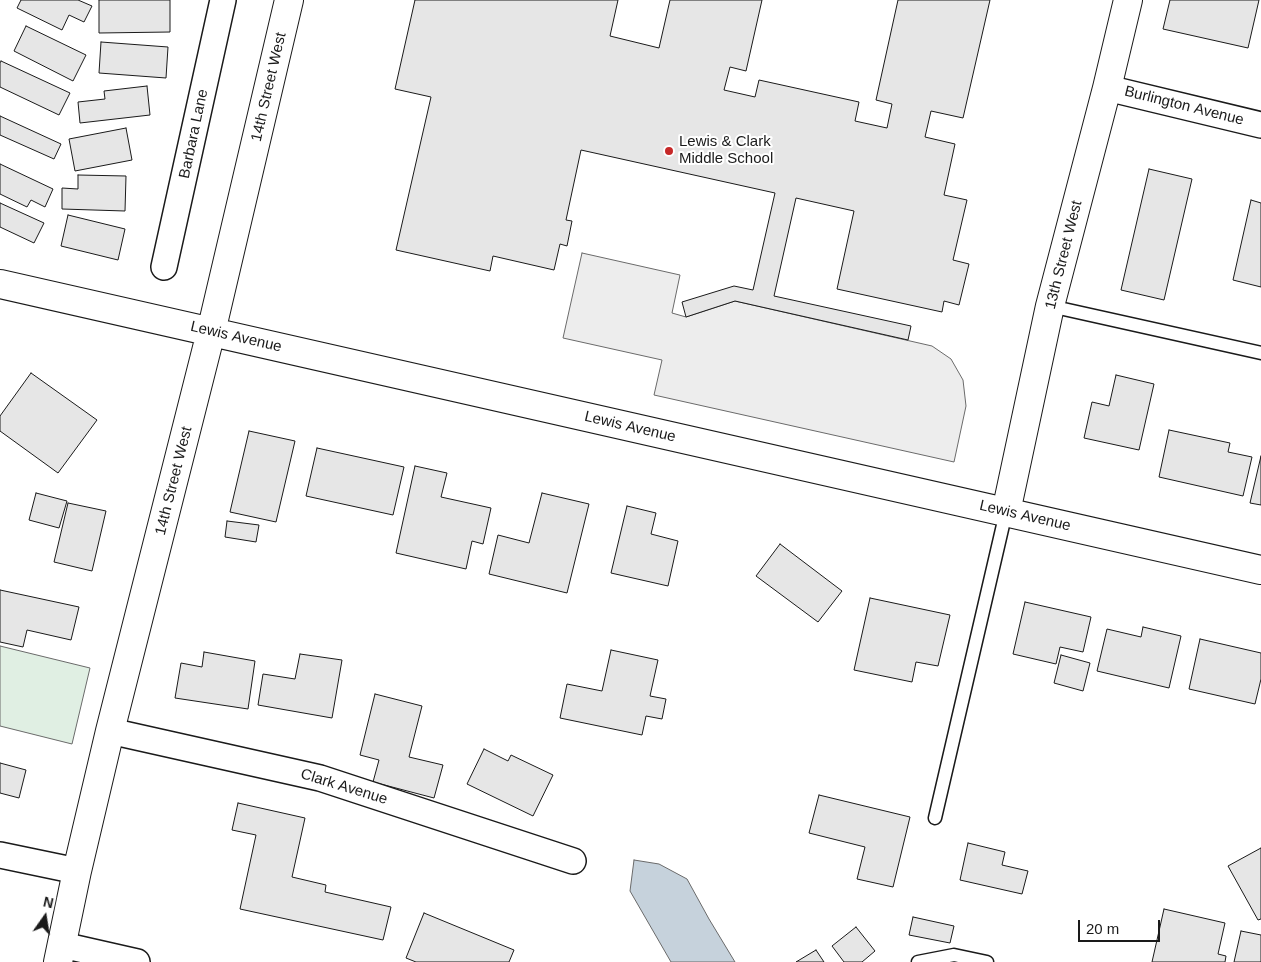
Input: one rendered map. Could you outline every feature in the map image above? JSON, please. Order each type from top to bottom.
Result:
[{"type":"street","name":"Barbara Lane","points":[[164,267],[223,0]]},
{"type":"street","name":"14th Street West","points":[[60,954],[77,871],[110,731],[212,332],[289,0]]},
{"type":"street","name":"13th Street West","points":[[1006,512],[1050,306],[1128,0]]},
{"type":"street","name":"Burlington Avenue","points":[[1107,88],[1261,125]]},
{"type":"street","name":"Lewis Avenue","points":[[0,284],[1261,570]]},
{"type":"street","name":"Clark Avenue","points":[[110,731],[320,778],[573,861]]},
{"type":"street","points":[[0,855],[77,871]]},
{"type":"street","points":[[60,954],[137,962]]},
{"type":"lane","points":[[1050,306],[1261,353]]},
{"type":"lane","points":[[935,818],[1006,512]]},
{"type":"lane","points":[[918,962],[954,955],[987,962]]},
{"type":"green space","points":[[0,646],[90,668],[72,744],[0,726]]},
{"type":"shaded area","points":[[582,253],[680,275],[672,313],[686,317],[735,301],[932,346],[951,359],[963,380],[966,406],[954,462],[654,395],[662,360],[563,338]]},
{"type":"shaded area","points":[[634,860],[659,864],[687,879],[735,962],[671,962],[630,891]]},
{"type":"building","points":[[21,0],[78,0],[92,6],[84,22],[69,15],[62,30],[17,8]]},
{"type":"building","points":[[99,0],[170,0],[170,32],[99,33]]},
{"type":"building","points":[[415,0],[618,0],[610,36],[659,48],[670,0],[762,0],[746,71],[730,67],[724,90],[755,97],[759,80],[859,102],[855,121],[887,128],[892,104],[876,100],[898,0],[990,0],[963,118],[931,111],[925,137],[955,144],[944,195],[967,200],[953,260],[969,264],[959,305],[944,301],[942,312],[837,289],[854,211],[796,198],[774,296],[911,326],[908,340],[735,301],[686,317],[682,302],[734,286],[753,290],[775,193],[581,150],[566,220],[572,221],[567,246],[560,244],[554,270],[493,256],[490,271],[396,250],[431,97],[395,89]]},
{"type":"building","points":[[1170,0],[1259,0],[1248,48],[1163,29]]},
{"type":"building","points":[[26,26],[86,55],[73,81],[14,51]]},
{"type":"building","points":[[101,42],[168,47],[166,78],[99,73]]},
{"type":"building","points":[[1,61],[70,93],[59,115],[0,87]]},
{"type":"building","points":[[147,86],[150,115],[80,123],[78,102],[105,99],[104,91]]},
{"type":"building","points":[[0,116],[61,144],[54,159],[0,135]]},
{"type":"building","points":[[126,128],[132,160],[75,171],[69,139]]},
{"type":"building","points":[[0,164],[53,189],[45,207],[31,200],[27,207],[0,194]]},
{"type":"building","points":[[1149,169],[1192,179],[1164,300],[1121,290]]},
{"type":"building","points":[[78,175],[126,176],[125,211],[62,209],[62,188],[78,189]]},
{"type":"building","points":[[1251,200],[1261,203],[1261,287],[1233,280]]},
{"type":"building","points":[[0,203],[44,223],[34,243],[0,227]]},
{"type":"building","points":[[68,215],[125,229],[118,260],[61,246]]},
{"type":"building","points":[[31,373],[97,420],[58,473],[0,431],[0,416]]},
{"type":"building","points":[[1116,375],[1154,384],[1139,450],[1084,438],[1092,402],[1109,406]]},
{"type":"building","points":[[1169,430],[1230,443],[1228,452],[1252,457],[1243,496],[1159,477]]},
{"type":"building","points":[[249,431],[295,441],[276,522],[230,512]]},
{"type":"building","points":[[317,448],[404,467],[393,515],[306,496]]},
{"type":"building","points":[[1261,456],[1261,505],[1250,503]]},
{"type":"building","points":[[415,466],[447,473],[441,497],[491,508],[483,544],[472,541],[466,569],[396,553]]},
{"type":"building","points":[[36,493],[67,501],[59,528],[29,520]]},
{"type":"building","points":[[542,493],[589,504],[567,593],[489,574],[498,535],[529,543]]},
{"type":"building","points":[[68,503],[106,511],[92,571],[54,562]]},
{"type":"building","points":[[627,506],[656,513],[651,534],[678,541],[668,586],[611,573]]},
{"type":"building","points":[[227,521],[259,525],[256,542],[225,537]]},
{"type":"building","points":[[780,544],[842,591],[818,622],[756,576]]},
{"type":"building","points":[[0,590],[79,607],[71,640],[27,630],[23,647],[0,642]]},
{"type":"building","points":[[870,598],[950,615],[938,666],[916,662],[912,682],[854,670]]},
{"type":"building","points":[[1025,602],[1091,617],[1083,652],[1060,647],[1056,664],[1013,654]]},
{"type":"building","points":[[1143,627],[1181,636],[1169,688],[1097,671],[1107,629],[1141,637]]},
{"type":"building","points":[[1200,639],[1261,653],[1261,679],[1255,704],[1189,689]]},
{"type":"building","points":[[611,650],[658,660],[650,696],[666,699],[662,719],[646,716],[642,735],[560,718],[567,684],[602,691]]},
{"type":"building","points":[[204,652],[255,661],[248,709],[175,698],[181,663],[202,667]]},
{"type":"building","points":[[300,654],[342,660],[332,718],[258,705],[263,674],[295,679]]},
{"type":"building","points":[[1061,655],[1090,663],[1083,691],[1054,683]]},
{"type":"building","points":[[375,694],[422,706],[409,757],[443,765],[434,798],[373,782],[379,760],[360,755]]},
{"type":"building","points":[[484,749],[508,761],[511,755],[553,775],[533,816],[467,784]]},
{"type":"building","points":[[0,763],[26,770],[19,798],[0,793]]},
{"type":"building","points":[[819,795],[910,817],[893,887],[857,879],[865,847],[809,833]]},
{"type":"building","points":[[238,803],[305,818],[292,877],[326,885],[325,892],[391,907],[383,940],[240,909],[256,835],[232,830]]},
{"type":"building","points":[[968,843],[1005,852],[1002,865],[1028,871],[1022,894],[960,880]]},
{"type":"building","points":[[1261,848],[1261,919],[1258,920],[1228,866]]},
{"type":"building","points":[[1164,909],[1225,923],[1218,954],[1226,956],[1225,962],[1152,962]]},
{"type":"building","points":[[424,913],[514,950],[509,962],[416,962],[406,958]]},
{"type":"building","points":[[913,917],[954,926],[950,943],[909,935]]},
{"type":"building","points":[[856,927],[875,951],[862,962],[844,962],[832,946]]},
{"type":"building","points":[[1241,931],[1261,935],[1261,962],[1234,962]]},
{"type":"building","points":[[816,950],[824,962],[796,962]]},
{"type":"place","name":"Lewis & Clark Middle School","points":[[669,151]]}]
